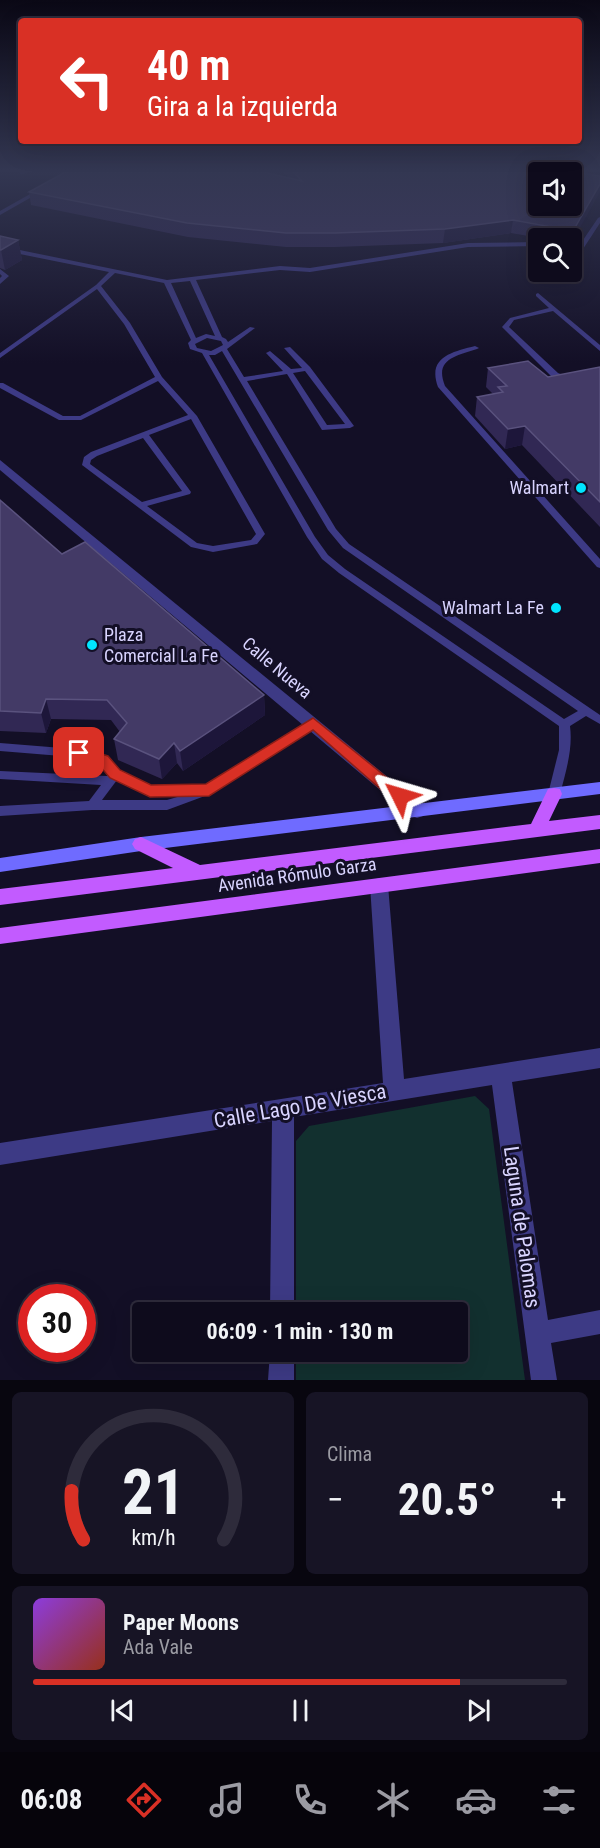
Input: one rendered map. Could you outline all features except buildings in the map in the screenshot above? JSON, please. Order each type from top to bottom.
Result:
[{"type":"main road","points":[[537,830],[554,794]]},
{"type":"main road","name":"Avenida Rómulo Garza","points":[[0,897],[196,870],[600,822]]},
{"type":"main road","points":[[141,844],[196,870]]},
{"type":"main road","name":"Avenida Rómulo Garza","points":[[0,936],[600,856]]},
{"type":"street","name":"Calle Nueva","points":[[0,464],[417,811]]},
{"type":"street","points":[[0,865],[141,844],[600,788]]},
{"type":"street","points":[[379,885],[394,1090]]},
{"type":"street","name":"Calle Lago De Viesca","points":[[0,1154],[600,1058]]},
{"type":"street","name":"Laguna de Palomas","points":[[501,1075],[544,1380]]},
{"type":"street","points":[[282,1302],[283,1110]]},
{"type":"street","points":[[537,1334],[600,1322]]},
{"type":"street","points":[[278,1379],[281,1362]]},
{"type":"lane","points":[[0,248],[167,282],[280,268],[310,270],[468,245],[528,244]]},
{"type":"lane","points":[[0,271],[6,276],[0,282]]},
{"type":"lane","points":[[0,356],[98,286],[114,271]]},
{"type":"lane","points":[[192,279],[219,337]]},
{"type":"lane","points":[[167,282],[194,340]]},
{"type":"lane","points":[[98,286],[127,323],[159,378],[193,416],[261,534],[254,542],[213,549],[194,545],[86,465],[87,459],[94,454],[193,416]]},
{"type":"lane","points":[[538,295],[600,349]]},
{"type":"lane","points":[[554,309],[512,319],[505,327],[555,375],[576,380]]},
{"type":"lane","points":[[205,353],[225,347],[252,328]]},
{"type":"lane","points":[[554,794],[564,756],[566,734],[564,724],[332,563],[311,537],[217,370],[205,353],[194,349],[191,343],[206,336],[224,339],[225,347],[235,367],[332,530],[358,557],[600,720]]},
{"type":"lane","points":[[270,353],[289,372],[325,428],[350,426],[307,369],[288,348]]},
{"type":"lane","points":[[475,348],[449,356],[441,364],[437,370],[437,378],[442,387],[600,565]]},
{"type":"lane","points":[[217,370],[235,367]]},
{"type":"lane","points":[[243,379],[307,369]]},
{"type":"lane","points":[[0,385],[62,418],[70,419],[81,418],[159,378]]},
{"type":"lane","points":[[141,505],[187,492],[145,435]]},
{"type":"lane","points":[[332,563],[358,557]]},
{"type":"lane","points":[[564,724],[586,711]]},
{"type":"lane","points":[[0,811],[92,805],[167,805],[209,790],[313,723]]},
{"type":"lane","points":[[0,747],[87,754],[103,760],[112,778]]},
{"type":"lane","points":[[0,775],[112,778],[150,791],[209,790]]},
{"type":"lane","points":[[92,805],[112,778]]},
{"type":"green space","points":[[475,1096],[489,1109],[525,1380],[296,1380],[296,1362],[468,1362],[468,1302],[296,1302],[296,1141],[309,1126]]},
{"type":"place","name":"Walmart","points":[[581,488]]},
{"type":"place","name":"Walmart La Fe","points":[[556,608]]},
{"type":"place","name":"Plaza Comercial La Fe","points":[[92,645]]},
{"type":"route","points":[[79,753],[96,756],[109,765],[115,774],[150,791],[209,790],[313,723],[400,796]]}]
